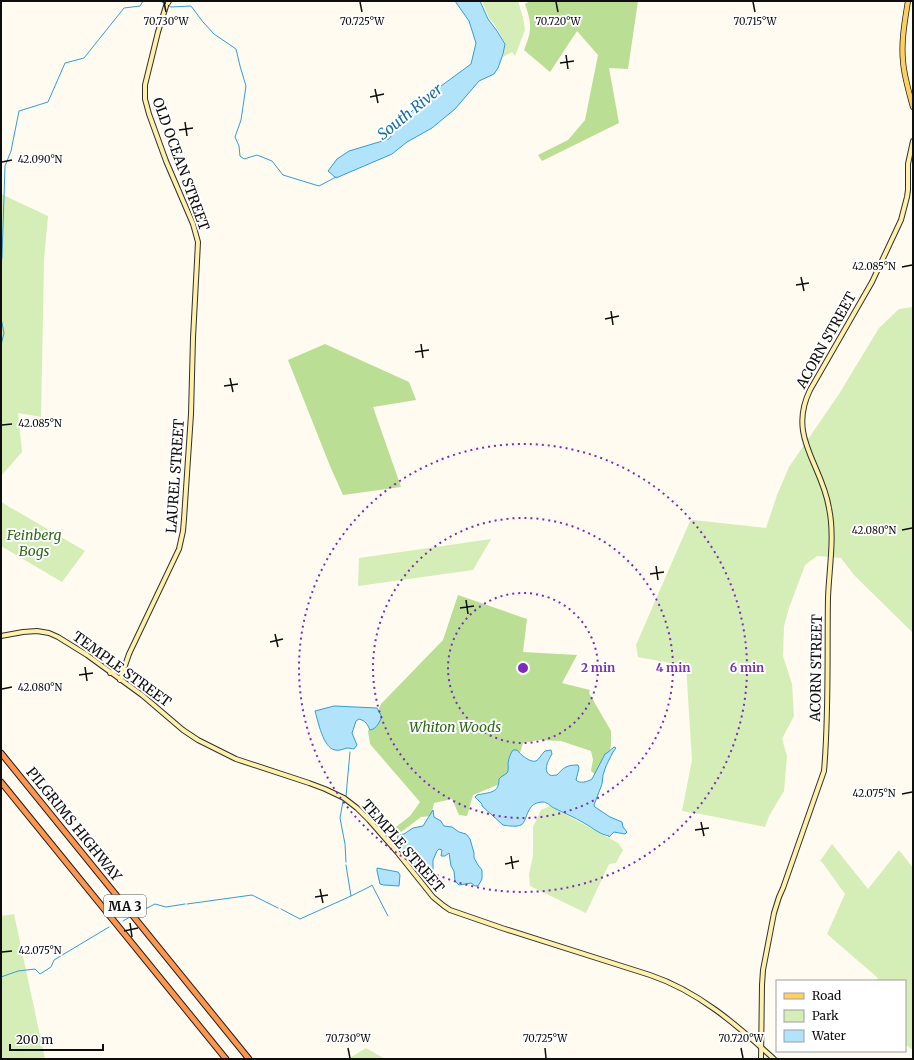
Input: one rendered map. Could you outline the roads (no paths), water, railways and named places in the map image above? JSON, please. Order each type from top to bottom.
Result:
[{"type":"highway","name":"PILGRIMS HIGHWAY","points":[[1,753],[249,1059]]},
{"type":"highway","name":"MA 3","points":[[1,782],[226,1059]]},
{"type":"main road","points":[[908,1],[902,56],[913,107]]},
{"type":"main road","name":"OLD OCEAN STREET","points":[[167,3],[144,89],[148,109],[166,161],[197,235],[198,250],[196,284]]},
{"type":"main road","name":"ACORN STREET","points":[[761,1059],[760,1047],[763,970],[768,943],[776,905],[824,771],[827,726],[828,604],[831,518],[826,494],[809,454],[804,436],[802,421],[803,410],[810,390],[872,282],[901,220],[907,197],[908,160],[913,141]]},
{"type":"main road","name":"LAUREL STREET","points":[[120,680],[124,668],[177,554],[182,537],[191,414],[196,284]]},
{"type":"main road","name":"TEMPLE STREET","points":[[1,636],[32,631],[52,634],[81,650],[110,673],[146,698],[188,733],[225,754],[247,764],[315,785],[350,802],[373,824],[429,893],[440,904],[458,914],[650,974],[668,982],[688,992],[718,1012],[774,1059]]},
{"type":"main road","points":[[110,673],[124,668]]},
{"type":"water","points":[[455,1],[480,1],[488,19],[505,44],[498,68],[494,74],[479,81],[455,109],[432,128],[407,142],[392,154],[336,178],[328,171],[337,159],[349,151],[389,139],[405,117],[441,86],[471,64],[476,43],[469,21]]},
{"type":"water","points":[[334,706],[377,708],[382,717],[376,727],[370,730],[367,724],[363,721],[359,719],[356,721],[352,733],[357,745],[354,749],[347,748],[335,750],[327,744],[324,739],[315,711]]},
{"type":"water","points":[[614,747],[616,748],[606,766],[602,784],[594,805],[610,817],[622,822],[623,827],[627,832],[625,834],[614,832],[609,837],[543,802],[537,803],[530,808],[521,825],[503,825],[482,806],[482,804],[475,797],[477,795],[489,793],[495,790],[499,784],[499,779],[508,772],[508,763],[513,750],[517,750],[525,758],[531,761],[536,761],[545,751],[551,750],[552,754],[546,768],[548,773],[551,775],[557,775],[566,767],[578,765],[579,768],[576,780],[586,782],[592,779],[605,754]]},
{"type":"water","points":[[433,810],[434,817],[441,821],[444,826],[452,827],[459,832],[466,834],[470,839],[474,858],[482,870],[482,879],[478,886],[471,883],[459,885],[455,881],[449,853],[445,856],[441,856],[442,850],[439,849],[433,860],[433,869],[430,882],[428,882],[397,841],[398,835],[404,834],[413,828],[423,826]]},
{"type":"water","points":[[377,868],[398,872],[400,875],[399,886],[380,884]]},
{"type":"waterway","name":"South River","points":[[1,264],[5,166],[11,151],[19,111],[48,102],[65,63],[84,58],[124,8],[140,6],[143,1]]},
{"type":"waterway","name":"South River","points":[[160,1],[171,7],[191,6],[214,34],[236,49],[246,86],[241,120],[235,137],[239,146],[240,156],[244,159],[257,155],[272,161],[283,175],[319,186],[336,177]]},
{"type":"waterway","name":"South River","points":[[1,318],[4,333],[1,345]]},
{"type":"waterway","points":[[346,796],[350,752]]},
{"type":"waterway","points":[[343,801],[340,818],[345,844],[346,862]]},
{"type":"waterway","points":[[281,909],[300,919],[351,896],[346,865]]},
{"type":"waterway","points":[[351,896],[372,885],[388,916]]},
{"type":"waterway","points":[[187,904],[252,895],[278,908]]},
{"type":"waterway","points":[[139,912],[155,904],[166,907],[185,904]]},
{"type":"waterway","points":[[123,921],[130,917]]},
{"type":"waterway","points":[[1,977],[18,971],[35,969],[40,974],[51,967],[54,960],[109,927]]},
{"type":"park label","name":"Feinberg Bogs","points":[[34,544]]},
{"type":"park label","name":"Whiton Woods","points":[[455,727]]}]
